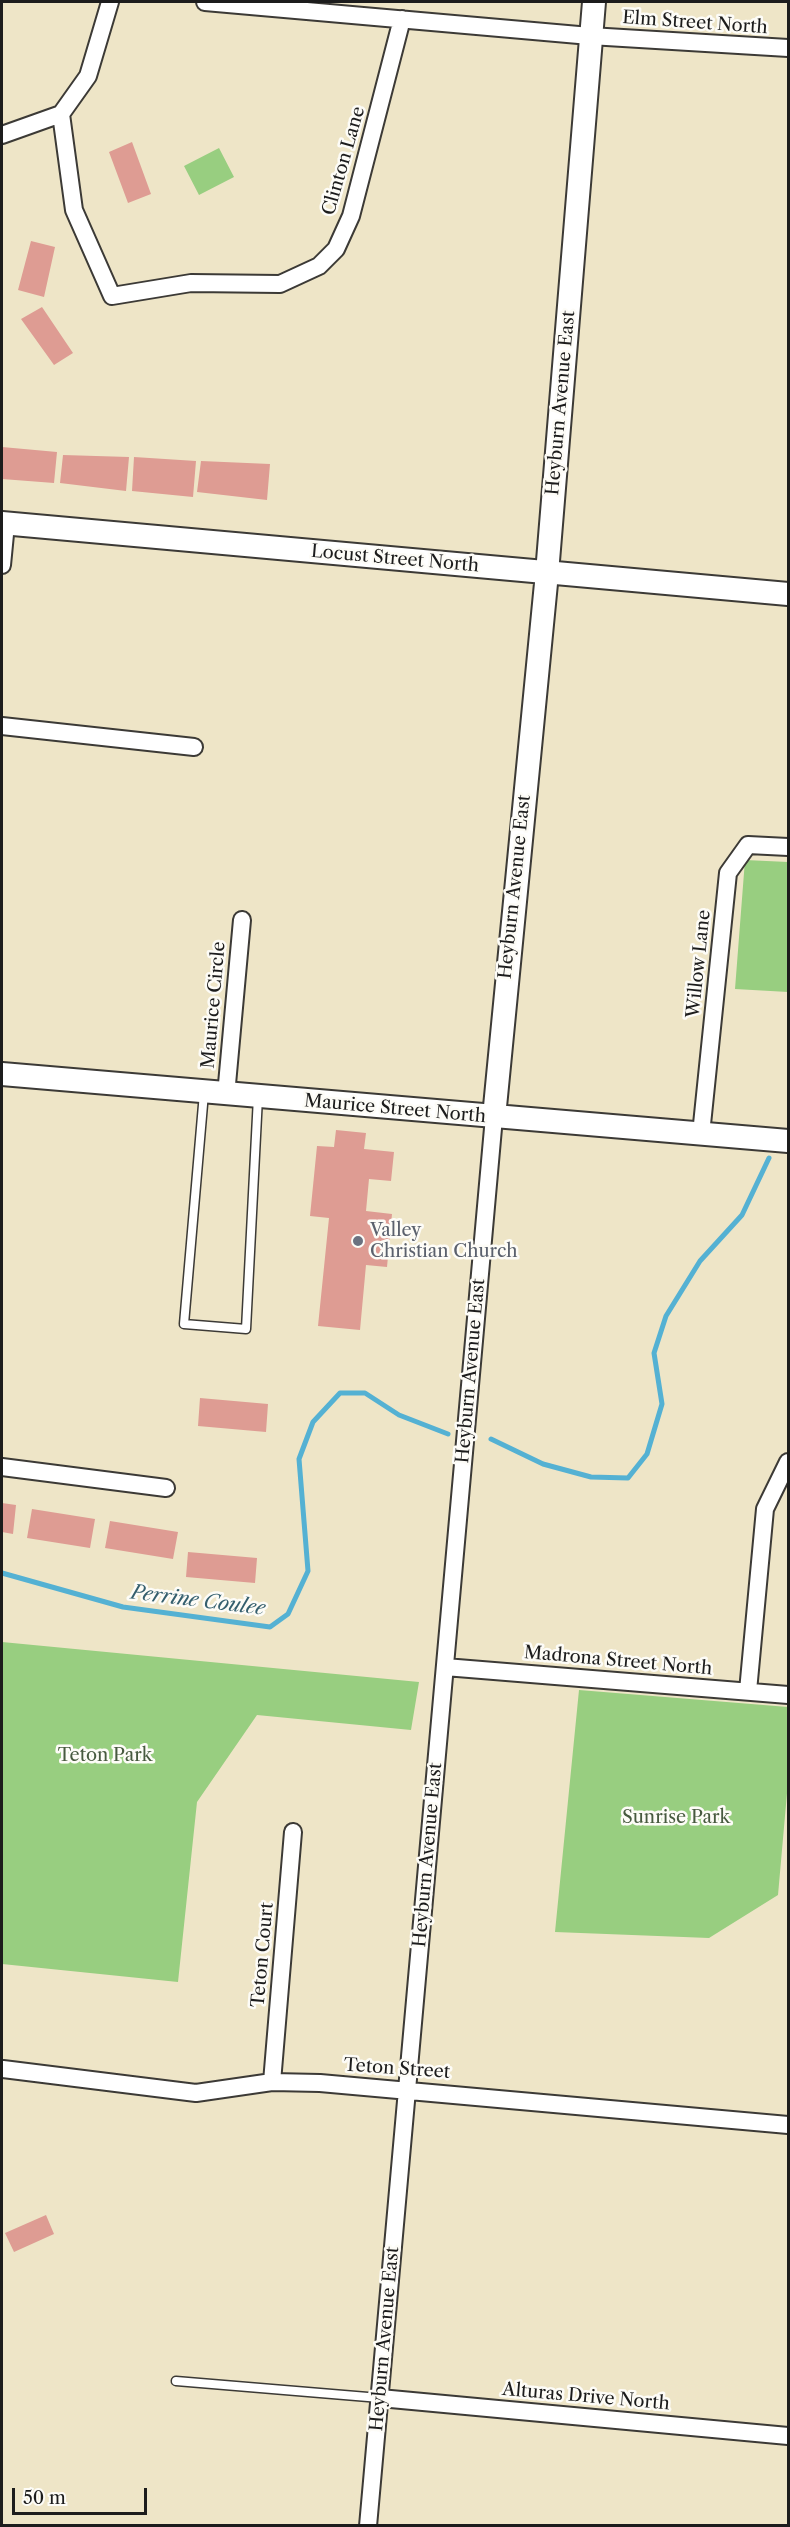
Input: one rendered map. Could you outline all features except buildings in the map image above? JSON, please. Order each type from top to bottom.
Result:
[{"type":"street","points":[[2,135],[62,114],[88,76],[110,2]]},
{"type":"street","name":"Elm Street North","points":[[205,2],[356,8],[402,19],[590,36],[789,48]]},
{"type":"street","name":"Heyburn Avenue East","points":[[369,2526],[494,1117],[547,573],[594,2]]},
{"type":"street","name":"Clinton Lane","points":[[62,114],[74,210],[112,296],[191,283],[282,283],[319,266],[336,249],[351,216],[402,19]]},
{"type":"street","points":[[2,565],[4,524]]},
{"type":"street","name":"Locust Street North","points":[[4,524],[789,594]]},
{"type":"street","points":[[2,726],[194,747]]},
{"type":"street","name":"Willow Lane","points":[[701,1134],[728,873],[748,845],[789,847]]},
{"type":"street","name":"Maurice Circle","points":[[215,1094],[242,920]]},
{"type":"street","name":"Maurice Street North","points":[[2,1074],[215,1094],[789,1141]]},
{"type":"street","points":[[748,1691],[765,1509],[789,1462]]},
{"type":"street","points":[[2,1467],[166,1488]]},
{"type":"street","name":"Madrona Street North","points":[[445,1667],[789,1695]]},
{"type":"street","name":"Teton Court","points":[[272,2082],[293,1833]]},
{"type":"street","name":"Teton Street","points":[[3,2069],[196,2093],[272,2082],[407,2089],[789,2125]]},
{"type":"street","name":"Alturas Drive North","points":[[380,2398],[789,2436]]},
{"type":"lane","points":[[215,1094],[184,1324],[246,1329],[258,1097]]},
{"type":"lane","points":[[176,2381],[380,2398]]},
{"type":"green space","points":[[219,148],[234,177],[199,195],[184,166]]},
{"type":"green space","points":[[745,860],[788,862],[788,992],[735,989]]},
{"type":"green space","name":"Teton Park","points":[[2,1642],[419,1682],[411,1730],[257,1715],[197,1802],[178,1982],[2,1964]]},
{"type":"green space","name":"Sunrise Park","points":[[579,1690],[788,1707],[788,1782],[778,1895],[709,1938],[555,1932]]},
{"type":"waterway","name":"Perrine Coulee","points":[[491,1439],[543,1464],[591,1477],[628,1478],[647,1454],[662,1404],[654,1353],[666,1316],[700,1261],[742,1215],[769,1158]]},
{"type":"waterway","name":"Perrine Coulee","points":[[2,1573],[123,1607],[270,1627],[288,1614],[308,1571],[299,1459],[313,1422],[340,1393],[365,1393],[399,1415],[448,1434]]},
{"type":"place","name":"Valley Christian Church","points":[[358,1241]]}]
